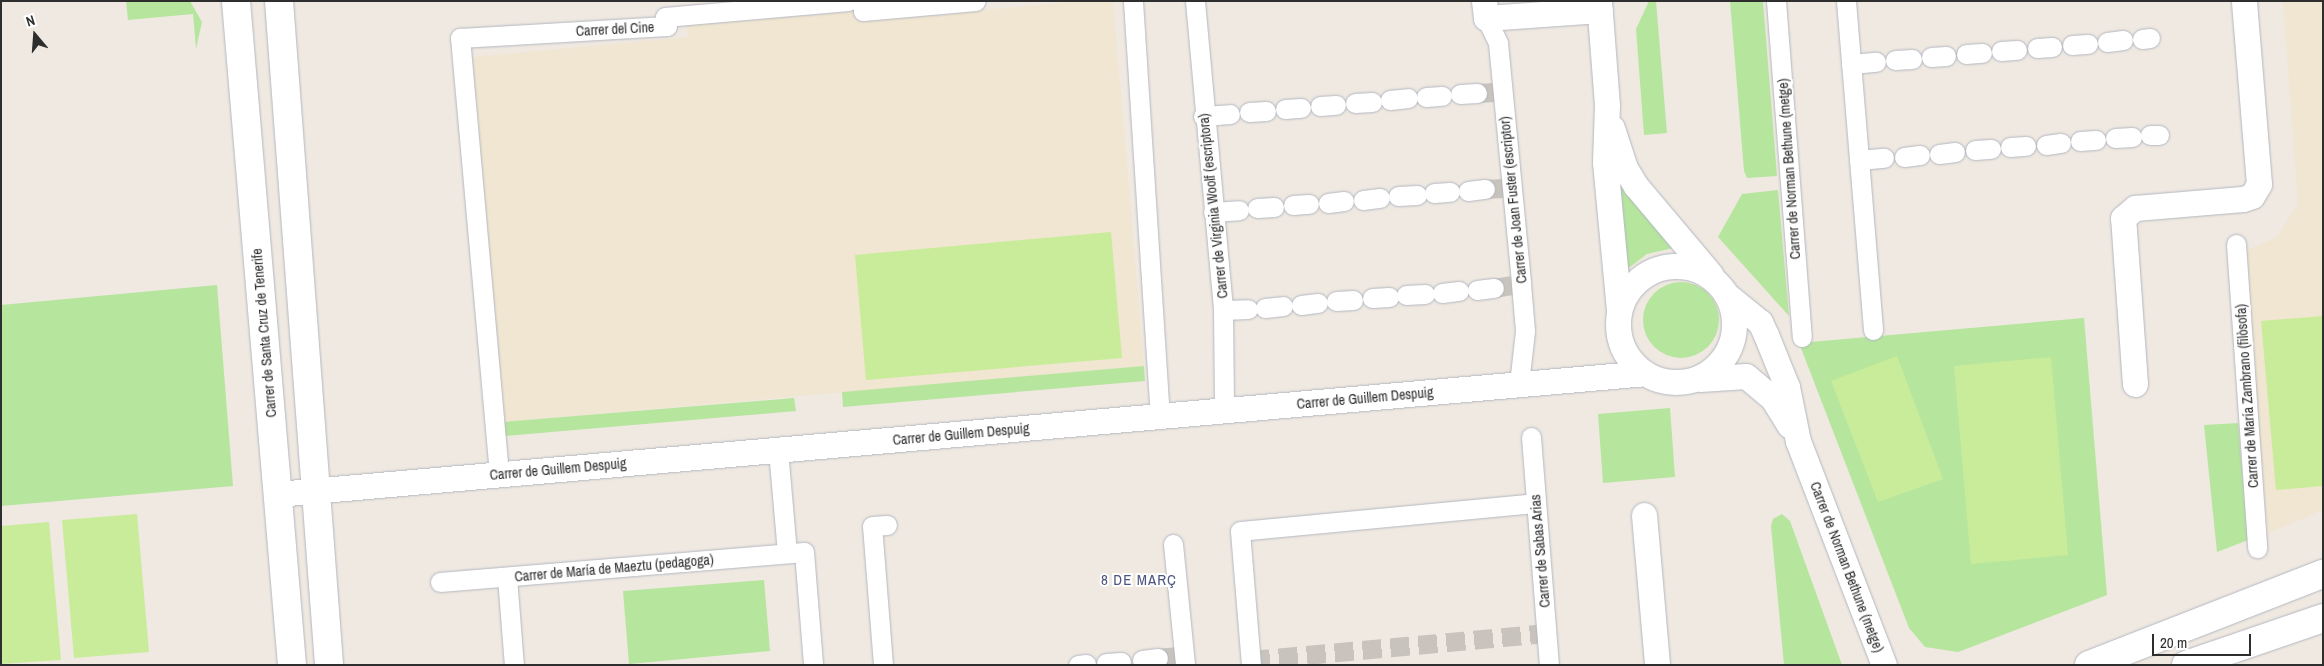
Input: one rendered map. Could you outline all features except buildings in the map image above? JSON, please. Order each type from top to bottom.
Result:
[{"type":"street","name":"Carrer de Santa Cruz de Tenerife","points":[[236,1],[292,665]]},
{"type":"street","points":[[279,1],[319,490],[329,665]]},
{"type":"street","name":"Carrer del Cine","points":[[499,474],[460,38],[667,26],[665,17],[848,1]]},
{"type":"street","points":[[862,1],[863,11],[976,1]]},
{"type":"street","points":[[1133,1],[1160,416]]},
{"type":"street","name":"Carrer de Virginia Woolf (escriptora)","points":[[1195,1],[1203,116],[1223,310],[1224,410]]},
{"type":"street","name":"Carrer de Norman Bethune (metge)","points":[[1776,1],[1802,337]]},
{"type":"street","points":[[1846,1],[1873,330]]},
{"type":"street","points":[[2134,384],[2122,218],[2135,208],[2243,199],[2252,196],[2259,184],[2244,1]]},
{"type":"street","points":[[1485,10],[1599,5],[1607,106],[1605,162],[1622,347],[1645,373],[1660,380],[1692,380],[1721,361],[1730,347],[1734,330],[1722,288],[1625,168],[1607,106]]},
{"type":"street","name":"Carrer de Joan Fuster (escriptor)","points":[[1485,10],[1498,43],[1433,97],[1467,191],[1475,289],[1525,331],[1519,384]]},
{"type":"street","points":[[1851,64],[1876,62]]},
{"type":"street","points":[[1203,116],[1230,114]]},
{"type":"street","points":[[1859,160],[1884,158]]},
{"type":"street","points":[[1380,198],[1467,191]]},
{"type":"street","points":[[1213,212],[1292,205]]},
{"type":"street","name":"Carrer de María Zambrano (filòsofa)","points":[[2236,244],[2258,548]]},
{"type":"street","points":[[1619,309],[1627,291],[1658,268],[1678,265],[1722,288]]},
{"type":"street","name":"Carrer de Norman Bethune (metge)","points":[[1722,288],[1760,322],[1766,335],[1787,387],[1798,441],[1884,665]]},
{"type":"street","points":[[1223,310],[1475,289]]},
{"type":"street","name":"Carrer de Guillem Despuig","points":[[278,494],[1645,373]]},
{"type":"street","name":"Carrer de Norman Bethune (metge)","points":[[1692,380],[1733,374],[1746,376],[1773,399],[1798,441]]},
{"type":"street","name":"Carrer de Sabas Arias","points":[[1531,437],[1549,665]]},
{"type":"street","points":[[778,450],[787,553],[804,552],[813,665]]},
{"type":"street","points":[[1251,665],[1240,531],[1536,503]]},
{"type":"street","points":[[1644,516],[1657,665]]},
{"type":"street","points":[[883,665],[872,526],[887,525]]},
{"type":"street","points":[[1169,659],[1173,544]]},
{"type":"street","name":"Carrer de María de Maeztu (pedagoga)","points":[[440,582],[787,553]]},
{"type":"street","points":[[2088,665],[2323,574]]},
{"type":"street","points":[[507,577],[514,665]]},
{"type":"street","points":[[2186,665],[2233,657],[2323,618]]},
{"type":"shaded area","points":[[1081,1],[1113,1],[1144,366],[503,422],[472,57],[688,37],[687,25],[857,11],[858,21]]},
{"type":"shaded area","points":[[2283,1],[2323,1],[2323,510],[2268,533],[2244,252],[2277,237],[2298,204]]},
{"type":"green space","points":[[126,1],[190,1],[202,22],[196,49],[193,14],[128,20]]},
{"type":"green space","points":[[1649,1],[1656,1],[1667,133],[1644,135],[1636,29]]},
{"type":"green space","points":[[1730,1],[1763,1],[1777,176],[1747,178],[1744,171]]},
{"type":"green space","points":[[1617,173],[1678,247],[1647,254],[1622,273]]},
{"type":"green space","points":[[1778,190],[1789,316],[1718,237],[1742,194]]},
{"type":"green space","points":[[1111,232],[1122,358],[866,380],[855,255]]},
{"type":"green space","points":[[1681,282],[1695,285],[1708,293],[1716,306],[1719,320],[1716,334],[1708,347],[1695,355],[1681,358],[1667,355],[1654,347],[1646,334],[1643,320],[1646,306],[1654,293],[1667,285]]},
{"type":"green space","points":[[217,285],[233,486],[1,506],[1,305]]},
{"type":"green space","points":[[2323,316],[2323,486],[2276,490],[2261,321]]},
{"type":"green space","points":[[2084,318],[2107,595],[1958,652],[1925,647],[1909,628],[1799,343]]},
{"type":"green space","points":[[1897,356],[1943,479],[1878,502],[1831,381]]},
{"type":"green space","points":[[2051,357],[2068,555],[1971,564],[1954,366]]},
{"type":"green space","points":[[1144,366],[1145,381],[843,407],[842,392]]},
{"type":"green space","points":[[794,398],[796,411],[504,436],[503,422]]},
{"type":"green space","points":[[1670,408],[1675,477],[1603,483],[1598,414]]},
{"type":"green space","points":[[2238,423],[2248,540],[2217,552],[2204,425]]},
{"type":"green space","points":[[137,514],[149,652],[74,658],[62,520]]},
{"type":"green space","points":[[1782,514],[1790,521],[1842,665],[1784,665],[1771,526],[1773,519]]},
{"type":"green space","points":[[49,522],[61,660],[1,664],[1,526]]},
{"type":"green space","points":[[764,580],[770,651],[629,664],[623,591]]},
{"type":"tunnel","points":[[1477,93],[1495,92]]},
{"type":"tunnel","points":[[1485,189],[1503,188]]},
{"type":"tunnel","points":[[1494,288],[1512,285]]},
{"type":"tunnel","points":[[1251,660],[1547,633]]},
{"type":"tunnel","points":[[1158,658],[1176,656]]},
{"type":"district","name":"8 DE MARÇ","points":[[1139,580]]}]
